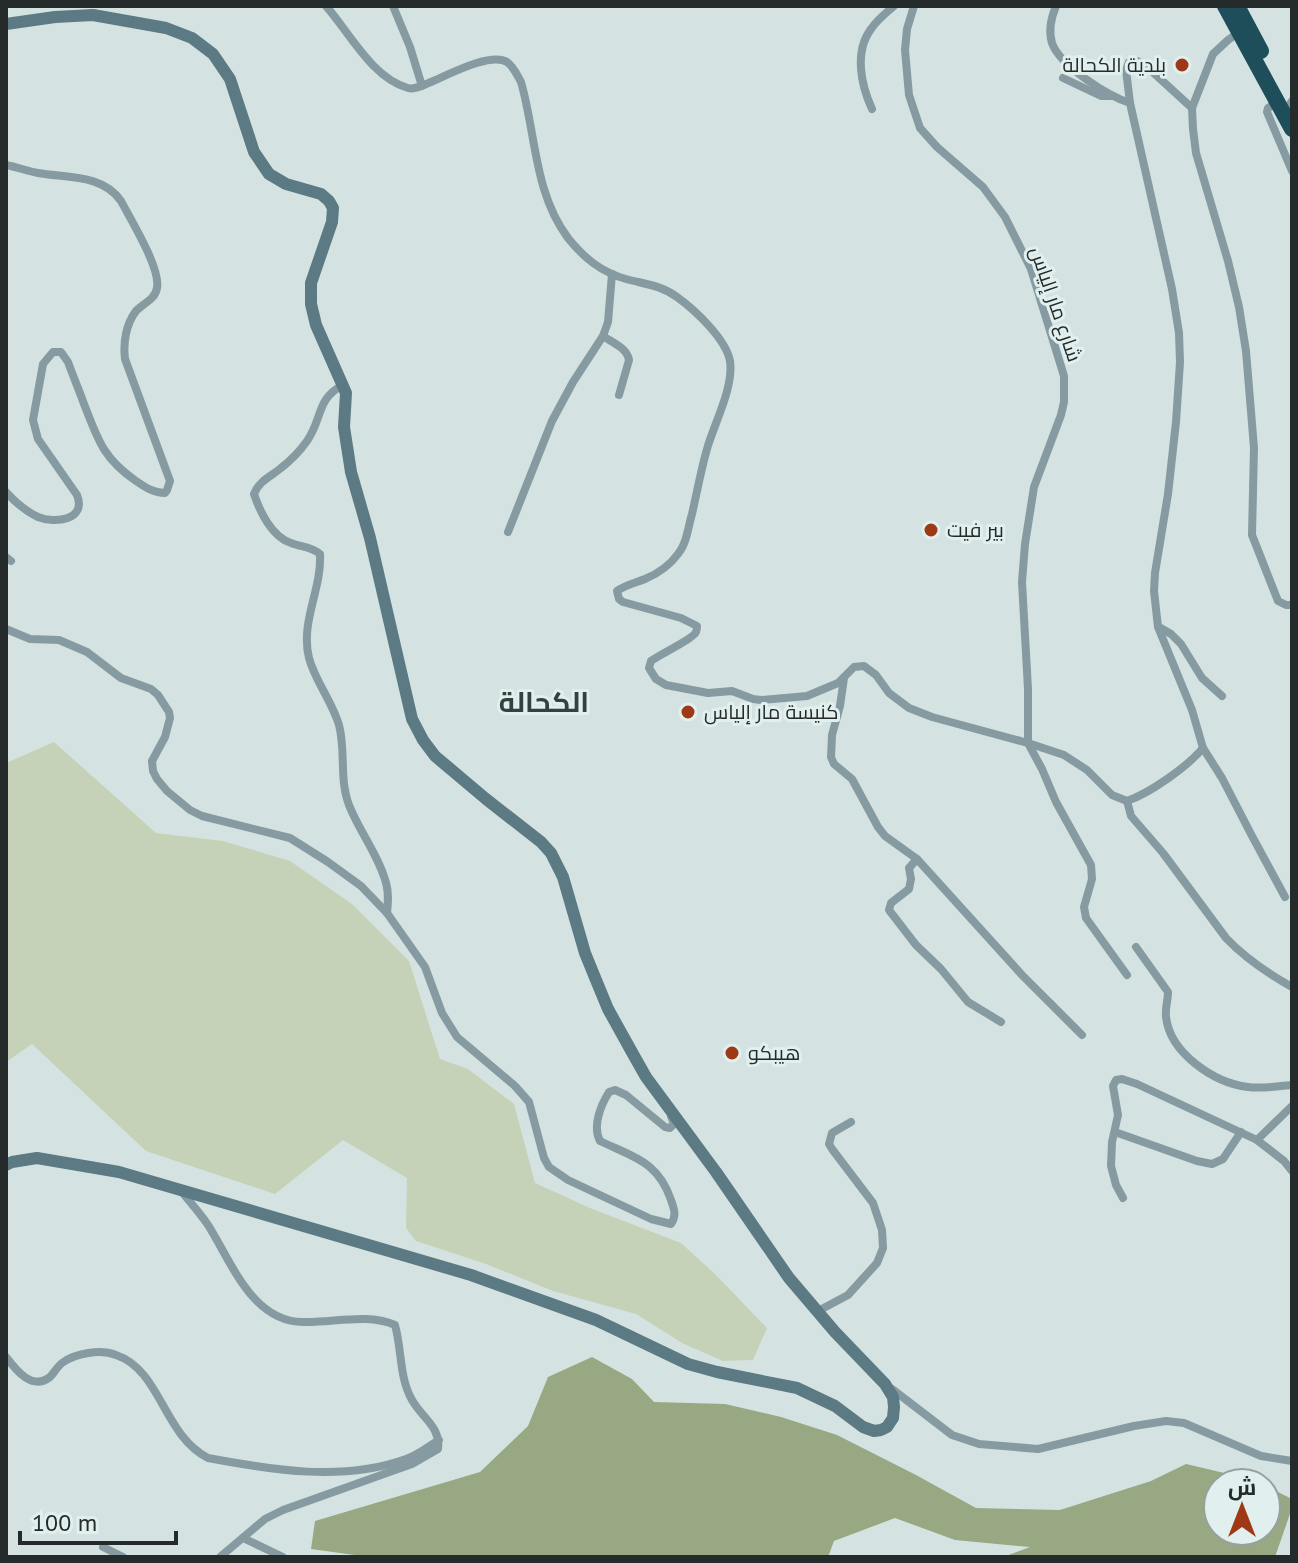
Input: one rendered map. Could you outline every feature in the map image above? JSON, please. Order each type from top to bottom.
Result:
[{"type":"highway","points":[[1225,6],[1238,33],[1288,104]]},
{"type":"highway","points":[[1237,6],[1288,104],[1292,129]]},
{"type":"main road","points":[[6,24],[93,15],[166,28],[192,38],[213,54],[230,79],[254,152],[269,174],[321,194],[329,201],[333,208],[329,231],[311,283],[311,304],[321,338],[346,393],[344,427],[351,472],[370,538],[412,719],[435,756],[551,853],[563,877],[585,953],[608,1009],[639,1065],[789,1278],[885,1384],[893,1397],[893,1418],[887,1427],[874,1431],[863,1427],[835,1406],[797,1388],[688,1364],[596,1320],[471,1275],[119,1172],[37,1158],[6,1165]]},
{"type":"street","points":[[326,6],[350,38],[385,75],[409,88],[422,86],[476,64],[503,60],[514,70],[524,93],[544,191],[566,235],[592,264],[623,278],[660,287],[677,297],[724,345],[730,360],[730,378],[680,552],[653,576],[617,591],[623,602],[681,618],[697,626],[691,638],[651,661],[649,668],[656,679],[666,685],[708,693],[732,691],[761,700],[807,696],[844,678],[854,667],[864,666],[873,672],[889,693],[909,708],[1064,755],[1087,770],[1112,795],[1127,801],[1141,796],[1194,759],[1203,748]]},
{"type":"street","points":[[393,6],[422,86]]},
{"type":"street","points":[[872,109],[862,81],[864,44],[873,25],[894,6]]},
{"type":"street","name":"شارع مار إلياس","points":[[914,6],[907,29],[905,63],[909,95],[920,128],[983,187],[1005,217],[1031,269],[1064,376],[1061,415],[1034,487],[1025,544],[1022,582],[1028,743]]},
{"type":"street","points":[[1056,6],[1050,25],[1056,51],[1073,68],[1112,96],[1130,103]]},
{"type":"street","points":[[1238,33],[1213,54],[1192,108],[1196,153],[1233,283],[1246,351],[1254,448],[1254,542],[1278,601],[1292,605]]},
{"type":"street","points":[[1192,108],[1145,65],[1135,60],[1129,62],[1126,70],[1130,103],[1179,333],[1176,422],[1155,573],[1158,627],[1192,710],[1203,748],[1285,897]]},
{"type":"street","points":[[1063,78],[1101,96],[1112,96]]},
{"type":"street","points":[[1288,104],[1268,108],[1267,112],[1292,171]]},
{"type":"street","points":[[6,165],[87,178],[117,194],[121,201],[152,263],[158,284],[155,294],[131,319],[125,339],[125,359],[170,481],[165,493],[150,490],[121,471],[109,458],[97,440],[68,362],[57,351],[43,364],[33,420],[38,439],[77,495],[80,508],[71,517],[48,520],[24,509],[6,492]]},
{"type":"street","points":[[508,532],[552,421],[603,336],[608,322],[612,274]]},
{"type":"street","points":[[603,336],[628,355],[628,366],[619,395]]},
{"type":"street","points":[[343,385],[326,397],[312,433],[302,446],[281,468],[261,482],[254,494],[261,511],[279,537],[320,554],[308,626],[308,655],[339,725],[348,804],[385,879],[387,913]]},
{"type":"street","points":[[1158,627],[1181,644],[1202,678],[1222,696]]},
{"type":"street","points":[[6,629],[30,639],[59,640],[87,652],[121,678],[151,689],[158,695],[169,712],[168,728],[152,761],[153,771],[167,791],[190,810],[297,842],[361,886],[387,913],[425,967],[442,1013],[457,1037],[515,1086],[529,1102],[544,1158],[556,1173],[651,1219],[671,1224],[675,1213],[673,1206],[663,1181],[655,1171],[643,1161],[600,1141],[596,1131],[609,1092],[620,1091],[670,1128],[674,1124],[668,1108]]},
{"type":"street","points":[[844,678],[832,735],[831,757],[834,764],[852,779],[885,836],[917,859],[1014,966],[1082,1035]]},
{"type":"street","points":[[1028,743],[1091,865],[1092,879],[1084,907],[1086,918],[1127,975]]},
{"type":"street","points":[[1127,801],[1131,816],[1170,862],[1226,938],[1247,959],[1292,987]]},
{"type":"street","points":[[917,859],[909,868],[909,889],[891,903],[889,910],[968,1002],[1001,1022]]},
{"type":"street","points":[[1136,947],[1168,992],[1166,1016],[1172,1040],[1192,1061],[1233,1084],[1267,1088],[1292,1085]]},
{"type":"street","points":[[1123,1198],[1111,1166],[1118,1115],[1113,1086],[1116,1080],[1122,1079],[1257,1140],[1292,1171]]},
{"type":"street","points":[[1257,1140],[1292,1106]]},
{"type":"street","points":[[818,1311],[848,1295],[877,1263],[883,1248],[882,1230],[873,1203],[829,1144],[832,1133],[851,1122]]},
{"type":"street","points":[[1115,1132],[1212,1164],[1223,1159],[1241,1132]]},
{"type":"street","points":[[180,1190],[207,1223],[231,1265],[259,1304],[279,1317],[298,1322],[382,1320],[395,1325],[405,1388],[436,1431],[439,1440],[438,1449],[412,1464],[265,1519],[220,1557]]},
{"type":"street","points":[[6,1357],[16,1371],[39,1382],[48,1378],[63,1362],[76,1356],[114,1354],[137,1367],[181,1436],[195,1452],[208,1458],[295,1471],[354,1471],[407,1459],[439,1440]]},
{"type":"street","points":[[885,1384],[952,1435],[979,1444],[1038,1449],[1166,1421],[1184,1423],[1261,1456],[1292,1461]]},
{"type":"street","points":[[243,1538],[283,1557]]},
{"type":"street","points":[[103,1547],[123,1557]]},
{"type":"green space","points":[[54,742],[156,833],[223,841],[290,861],[352,904],[409,961],[440,1059],[468,1069],[514,1104],[535,1183],[681,1243],[767,1328],[753,1360],[723,1361],[682,1343],[636,1314],[553,1291],[416,1241],[406,1228],[407,1178],[343,1140],[275,1194],[146,1151],[32,1044],[6,1062],[6,763]]},
{"type":"green space","points":[[592,1357],[632,1379],[654,1402],[725,1404],[781,1417],[837,1435],[976,1508],[1060,1510],[1151,1481],[1186,1464],[1202,1468],[1202,1547],[1278,1547],[1275,1557],[1003,1557],[1030,1547],[955,1540],[895,1518],[834,1541],[828,1557],[369,1557],[311,1549],[315,1521],[480,1472],[528,1426],[548,1377]]},
{"type":"green space","points":[[1282,1494],[1292,1499],[1282,1537]]},
{"type":"place","name":"بلدية الكحالة","points":[[1182,65]]},
{"type":"place","name":"بير فيت","points":[[931,530]]},
{"type":"place","name":"كنيسة مار إلياس","points":[[688,712]]},
{"type":"place","name":"هيبكو","points":[[732,1053]]},
{"type":"district","name":"الكحالة","points":[[544,702]]}]
